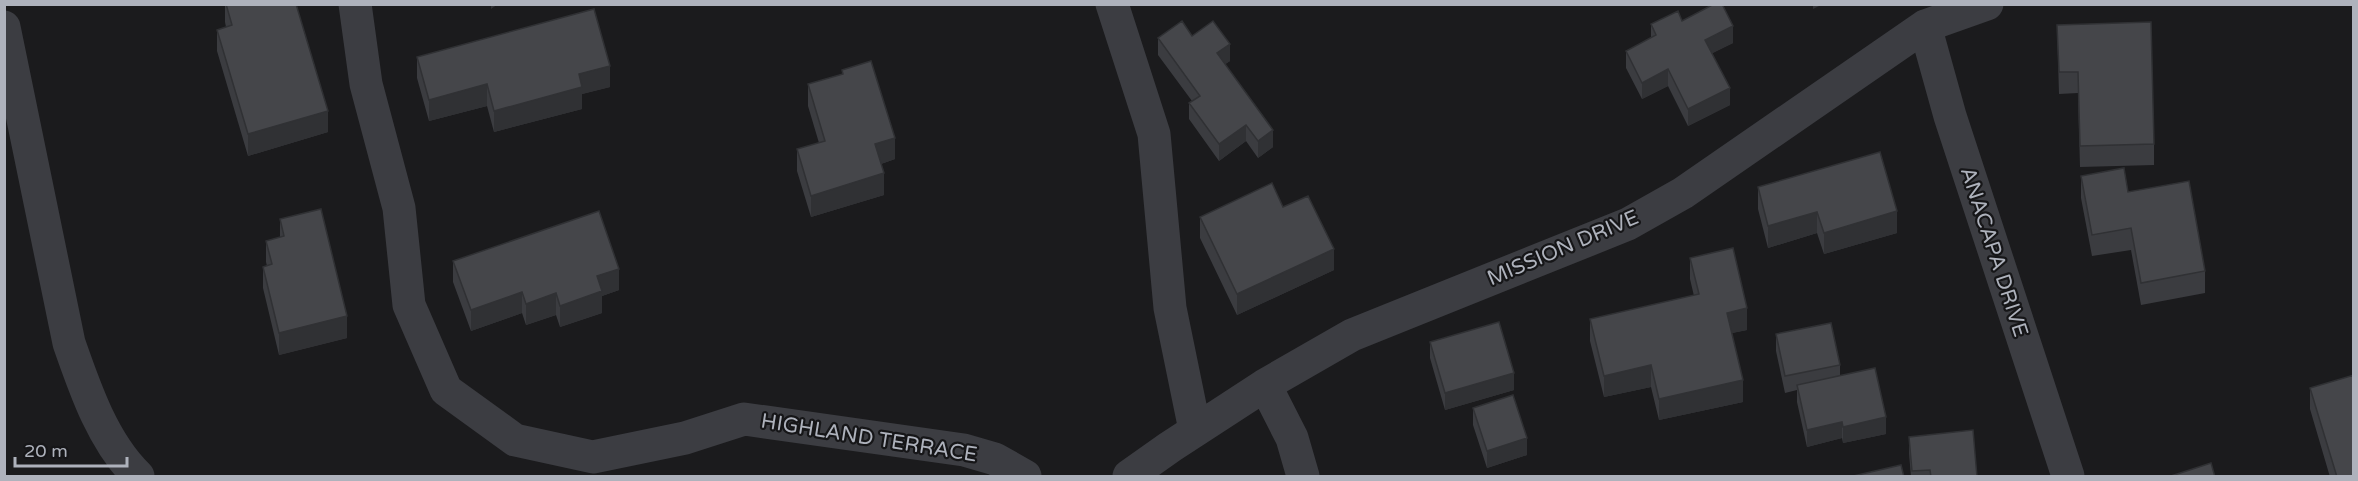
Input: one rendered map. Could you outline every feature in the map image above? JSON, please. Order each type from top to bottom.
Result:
[{"type":"street","name":"HIGHLAND TERRACE","points":[[355,4],[366,84],[399,208],[409,305],[446,390],[515,440],[592,457],[685,438],[744,419],[964,450],[994,459],[1025,477]]},
{"type":"street","points":[[1112,4],[1154,134],[1170,308],[1195,430]]},
{"type":"street","name":"MISSION DRIVE","points":[[1138,474],[1195,430],[1265,385],[1352,335],[1628,224],[1683,193],[1925,26],[1987,4]]},
{"type":"street","name":"ANACAPA DRIVE","points":[[1925,26],[1950,116],[2068,477]]},
{"type":"street","points":[[4,27],[69,343],[84,386],[106,432],[138,477]]},
{"type":"street","points":[[1265,385],[1292,438],[1304,477]]},
{"type":"building","points":[[226,4],[296,4],[328,111],[248,134],[217,30],[232,25]]},
{"type":"building","points":[[1714,4],[1722,4],[1733,26],[1705,40],[1730,88],[1688,109],[1668,69],[1642,83],[1626,51],[1656,35],[1651,24],[1678,11],[1682,21]]},
{"type":"building","points":[[594,9],[610,66],[579,74],[582,87],[494,111],[487,84],[429,100],[417,57]]},
{"type":"building","points":[[1182,21],[1192,36],[1213,21],[1230,44],[1217,53],[1273,130],[1258,141],[1246,125],[1219,144],[1189,103],[1200,96],[1158,38]]},
{"type":"building","points":[[2151,22],[2154,144],[2080,146],[2078,72],[2059,72],[2057,25]]},
{"type":"building","points":[[871,61],[895,138],[875,144],[884,173],[811,196],[797,149],[825,141],[808,84],[843,74],[842,70]]},
{"type":"building","points":[[1880,152],[1897,211],[1824,233],[1817,212],[1768,226],[1758,187]]},
{"type":"building","points":[[2124,168],[2128,192],[2189,181],[2205,271],[2141,283],[2131,228],[2092,235],[2081,176]]},
{"type":"building","points":[[1272,183],[1283,207],[1308,196],[1334,249],[1237,294],[1200,217]]},
{"type":"building","points":[[321,209],[347,316],[279,333],[263,267],[272,264],[266,241],[284,236],[280,219]]},
{"type":"building","points":[[599,211],[619,269],[597,276],[602,291],[560,306],[556,293],[526,304],[522,292],[471,310],[453,261]]},
{"type":"building","points":[[1733,248],[1747,308],[1727,313],[1743,380],[1659,399],[1651,365],[1604,376],[1590,319],[1699,294],[1690,258]]},
{"type":"building","points":[[1499,322],[1514,373],[1445,393],[1430,342]]},
{"type":"building","points":[[1831,323],[1840,365],[1785,376],[1776,334]]},
{"type":"building","points":[[1875,368],[1886,417],[1843,427],[1842,422],[1807,430],[1797,385]]},
{"type":"building","points":[[2354,375],[2354,477],[2337,477],[2310,388]]},
{"type":"building","points":[[1513,395],[1527,438],[1487,451],[1473,408]]},
{"type":"building","points":[[1973,430],[1977,477],[1931,477],[1930,470],[1912,471],[1909,437]]},
{"type":"building","points":[[2211,463],[2215,477],[2168,477]]},
{"type":"building","points":[[1901,465],[1904,477],[1849,477]]}]
